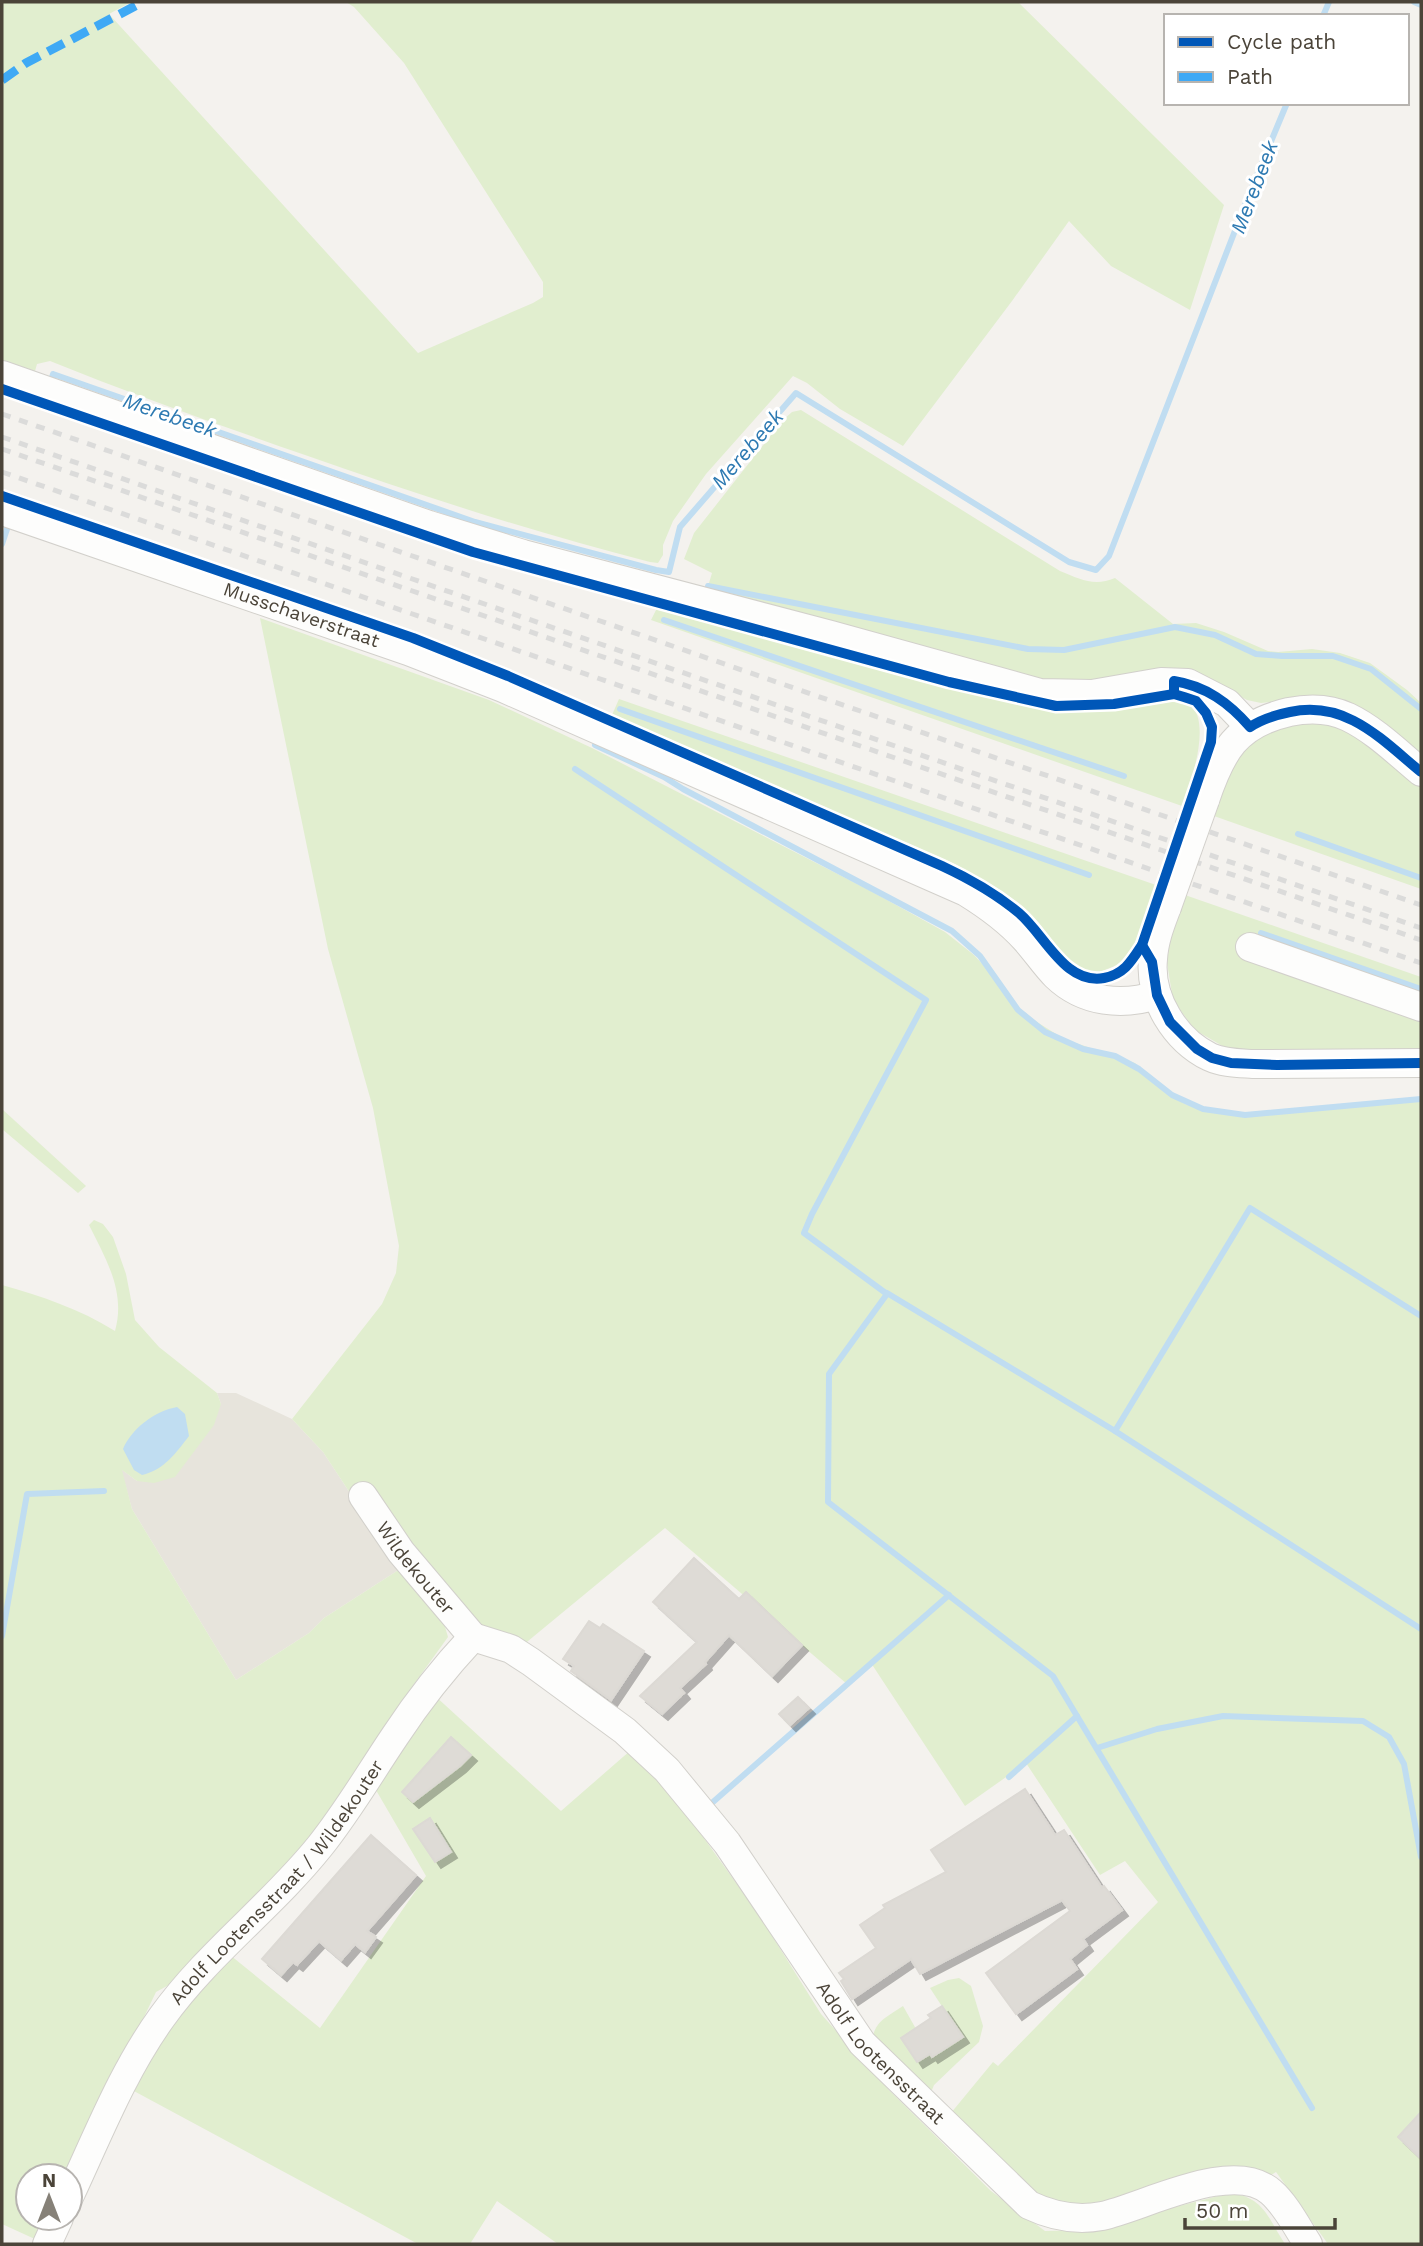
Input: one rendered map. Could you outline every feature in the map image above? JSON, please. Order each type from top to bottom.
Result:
[{"type":"street","points":[[2,374],[476,541],[1040,693],[1071,695],[1112,692],[1161,682],[1188,683],[1227,703],[1250,727]]},
{"type":"street","name":"Musschaverstraat","points":[[2,511],[408,651],[503,688],[966,892],[1012,925],[1055,976],[1089,997],[1124,1002],[1139,1001],[1157,995]]},
{"type":"street","points":[[1421,772],[1371,731],[1336,712],[1312,709],[1294,711],[1260,720],[1250,727],[1237,738],[1216,767],[1159,928],[1152,962],[1157,995],[1170,1021],[1183,1036],[1212,1058],[1231,1063],[1277,1065],[1421,1063]]},
{"type":"street","points":[[1250,947],[1421,1007]]},
{"type":"street","name":"Wildekouter","points":[[363,1496],[401,1552],[473,1637]]},
{"type":"street","name":"Adolf Lootensstraat","points":[[473,1637],[503,1646],[531,1662],[625,1731],[667,1770],[727,1843],[862,2043],[1029,2205],[1045,2213],[1068,2218],[1102,2216],[1204,2185],[1239,2179],[1257,2183],[1271,2191],[1308,2244]]},
{"type":"street","name":"Adolf Lootensstraat / Wildekouter","points":[[84,2165],[117,2095],[163,2015],[321,1845],[421,1699],[473,1637]]},
{"type":"shaded area","points":[[217,1393],[236,1393],[292,1419],[323,1452],[400,1569],[236,1680],[132,1509],[121,1469],[137,1481],[221,1404]]},
{"type":"green space","points":[[2,2],[131,2],[109,14],[418,353],[533,303],[543,297],[543,282],[404,63],[354,7],[346,2],[1018,2],[1224,205],[1190,310],[1111,266],[1069,221],[903,446],[840,409],[807,383],[793,376],[706,474],[673,521],[658,563],[650,562],[519,526],[391,484],[177,410],[50,361],[37,364],[35,371],[2,360]]},
{"type":"green space","points":[[801,410],[1060,571],[1094,582],[1115,578],[1173,624],[1196,623],[1268,651],[1312,649],[1340,653],[1370,663],[1421,703],[1421,753],[1372,715],[1318,696],[1261,703],[1247,700],[1203,676],[1056,683],[706,593],[712,573],[684,559],[694,533],[783,420],[792,412]]},
{"type":"green space","points":[[657,608],[1050,710],[1082,711],[1184,700],[1196,713],[1200,739],[1186,796],[1182,806],[651,620]]},
{"type":"green space","points":[[260,618],[489,700],[592,748],[869,890],[945,932],[974,955],[1000,983],[1013,1003],[1037,1022],[1064,1039],[1135,1063],[1154,1083],[1185,1104],[1219,1114],[1274,1114],[1421,1097],[1421,2118],[1418,2116],[1398,2137],[1417,2155],[1421,2152],[1421,2244],[1328,2244],[1276,2172],[1268,2177],[1100,2205],[1042,2203],[946,2119],[993,2062],[998,2066],[1158,1902],[1125,1861],[1100,1875],[1026,1763],[965,1806],[871,1663],[847,1684],[665,1528],[522,1646],[477,1624],[350,1493],[323,1452],[292,1419],[382,1304],[396,1273],[399,1246],[373,1108],[328,949]]},
{"type":"green space","points":[[619,699],[1156,885],[1138,939],[1123,963],[1097,973],[1082,969],[1068,960],[1038,922],[1002,891],[955,864],[612,715]]},
{"type":"green space","points":[[1331,721],[1355,734],[1421,783],[1421,889],[1214,816],[1221,783],[1251,741],[1274,725]]},
{"type":"green space","points":[[1185,895],[1421,977],[1421,1050],[1270,1052],[1226,1048],[1195,1030],[1173,1000],[1167,963],[1171,932]]},
{"type":"green space","points":[[2,1109],[86,1186],[78,1193],[2,1129]]},
{"type":"green space","points":[[94,1220],[103,1224],[113,1237],[126,1274],[135,1320],[159,1347],[217,1393],[221,1404],[214,1425],[175,1477],[154,1483],[137,1481],[122,1470],[132,1509],[236,1680],[400,1569],[443,1620],[448,1637],[409,1691],[341,1798],[311,1837],[176,1981],[156,1992],[75,2162],[14,2162],[14,2229],[2,2224],[2,1285],[60,1304],[115,1331],[118,1303],[113,1276],[89,1225]]},
{"type":"green space","points":[[433,1694],[561,1811],[631,1750],[678,1802],[759,1915],[821,2014],[889,2090],[991,2191],[1045,2231],[1085,2230],[1230,2193],[1241,2195],[1258,2204],[1285,2244],[558,2244],[497,2201],[470,2244],[418,2244],[132,2090],[169,2019],[230,1955],[320,2028],[426,1876],[373,1785]]},
{"type":"green space","points":[[959,1978],[971,1986],[983,2026],[979,2042],[934,2085],[928,2100],[873,2037],[874,2031],[884,2019],[903,2006],[932,2057],[962,2037],[930,1988]]},
{"type":"green space","points":[[20,2232],[41,2232],[37,2240]]},
{"type":"water","points":[[177,1407],[185,1414],[189,1436],[163,1465],[142,1475],[134,1470],[123,1449],[127,1441],[145,1422],[161,1412]]},
{"type":"building","points":[[694,1558],[739,1599],[746,1592],[802,1645],[772,1676],[729,1635],[706,1664],[680,1688],[684,1693],[662,1714],[640,1696],[697,1642],[653,1602]]},
{"type":"building","points":[[589,1621],[600,1628],[603,1624],[644,1651],[611,1700],[571,1671],[574,1666],[563,1659]]},
{"type":"building","points":[[798,1697],[809,1708],[790,1725],[779,1714]]},
{"type":"building","points":[[451,1737],[471,1755],[413,1802],[402,1792]]},
{"type":"building","points":[[1025,1789],[1055,1835],[1064,1830],[1102,1888],[1104,1886],[1122,1910],[1083,1939],[1087,1945],[1070,1959],[1077,1969],[1016,2014],[986,1973],[1070,1911],[1062,1900],[920,1974],[911,1959],[852,1999],[839,1973],[876,1948],[860,1925],[885,1908],[883,1905],[946,1872],[931,1850]]},
{"type":"building","points":[[430,1818],[451,1852],[435,1862],[413,1829]]},
{"type":"building","points":[[371,1835],[416,1875],[367,1931],[376,1937],[365,1952],[355,1944],[341,1960],[319,1941],[297,1965],[293,1962],[281,1975],[262,1959]]},
{"type":"building","points":[[942,2006],[963,2037],[932,2057],[930,2054],[917,2062],[901,2038],[931,2018],[928,2015]]},
{"type":"building","points":[[1421,2112],[1421,2159],[1398,2137]]},
{"type":"waterway","name":"Merebeek","points":[[1324,14],[1329,2]]},
{"type":"waterway","points":[[1414,2],[1421,5]]},
{"type":"waterway","name":"Merebeek","points":[[51,381],[53,374],[475,522],[669,572],[680,527],[796,393],[1069,562],[1096,570],[1109,556],[1286,105]]},
{"type":"waterway","name":"Merebeek","points":[[2,544],[9,523]]},
{"type":"waterway","points":[[708,586],[1028,649],[1064,650],[1175,627],[1215,635],[1256,654],[1333,656],[1371,669],[1421,709]]},
{"type":"waterway","points":[[664,620],[1124,776]]},
{"type":"waterway","points":[[620,709],[1089,875]]},
{"type":"waterway","points":[[595,745],[664,777],[952,931],[980,956],[1018,1010],[1045,1032],[1083,1049],[1115,1056],[1139,1069],[1172,1095],[1203,1109],[1245,1115],[1421,1099]]},
{"type":"waterway","points":[[575,769],[926,1000],[804,1233],[887,1294],[829,1374],[828,1502],[1053,1676],[1312,2108]]},
{"type":"waterway","points":[[1298,834],[1421,878]]},
{"type":"waterway","points":[[1261,933],[1421,989]]},
{"type":"waterway","points":[[1115,1431],[1250,1208],[1421,1316]]},
{"type":"waterway","points":[[887,1293],[1115,1431],[1421,1629]]},
{"type":"waterway","points":[[2,1636],[27,1494],[104,1491]]},
{"type":"waterway","points":[[713,1802],[949,1595]]},
{"type":"waterway","points":[[1009,1777],[1077,1716]]},
{"type":"waterway","points":[[1097,1748],[1157,1729],[1223,1716],[1363,1721],[1389,1737],[1404,1764],[1421,1857]]},
{"type":"railway","points":[[2,414],[1421,905]]},
{"type":"railway","points":[[2,437],[1421,928]]},
{"type":"railway","points":[[2,449],[1421,940]]},
{"type":"railway","points":[[2,472],[1421,963]]},
{"type":"marked path","points":[[2,80],[26,63],[143,2]]},
{"type":"cycle path","points":[[2,389],[473,552],[949,682],[1056,706],[1114,704],[1174,694],[1196,701],[1206,713],[1212,727],[1211,742],[1142,945],[1117,974],[1090,978],[1067,966],[1029,922],[1010,906],[982,887],[942,866],[508,676],[413,638],[2,496]]},
{"type":"cycle path","points":[[1174,694],[1174,681],[1207,691],[1234,710],[1250,727],[1290,712],[1310,710],[1346,717],[1377,735],[1421,772]]},
{"type":"cycle path","points":[[1142,945],[1152,962],[1157,995],[1170,1022],[1197,1049],[1212,1058],[1231,1063],[1277,1065],[1421,1063]]}]
